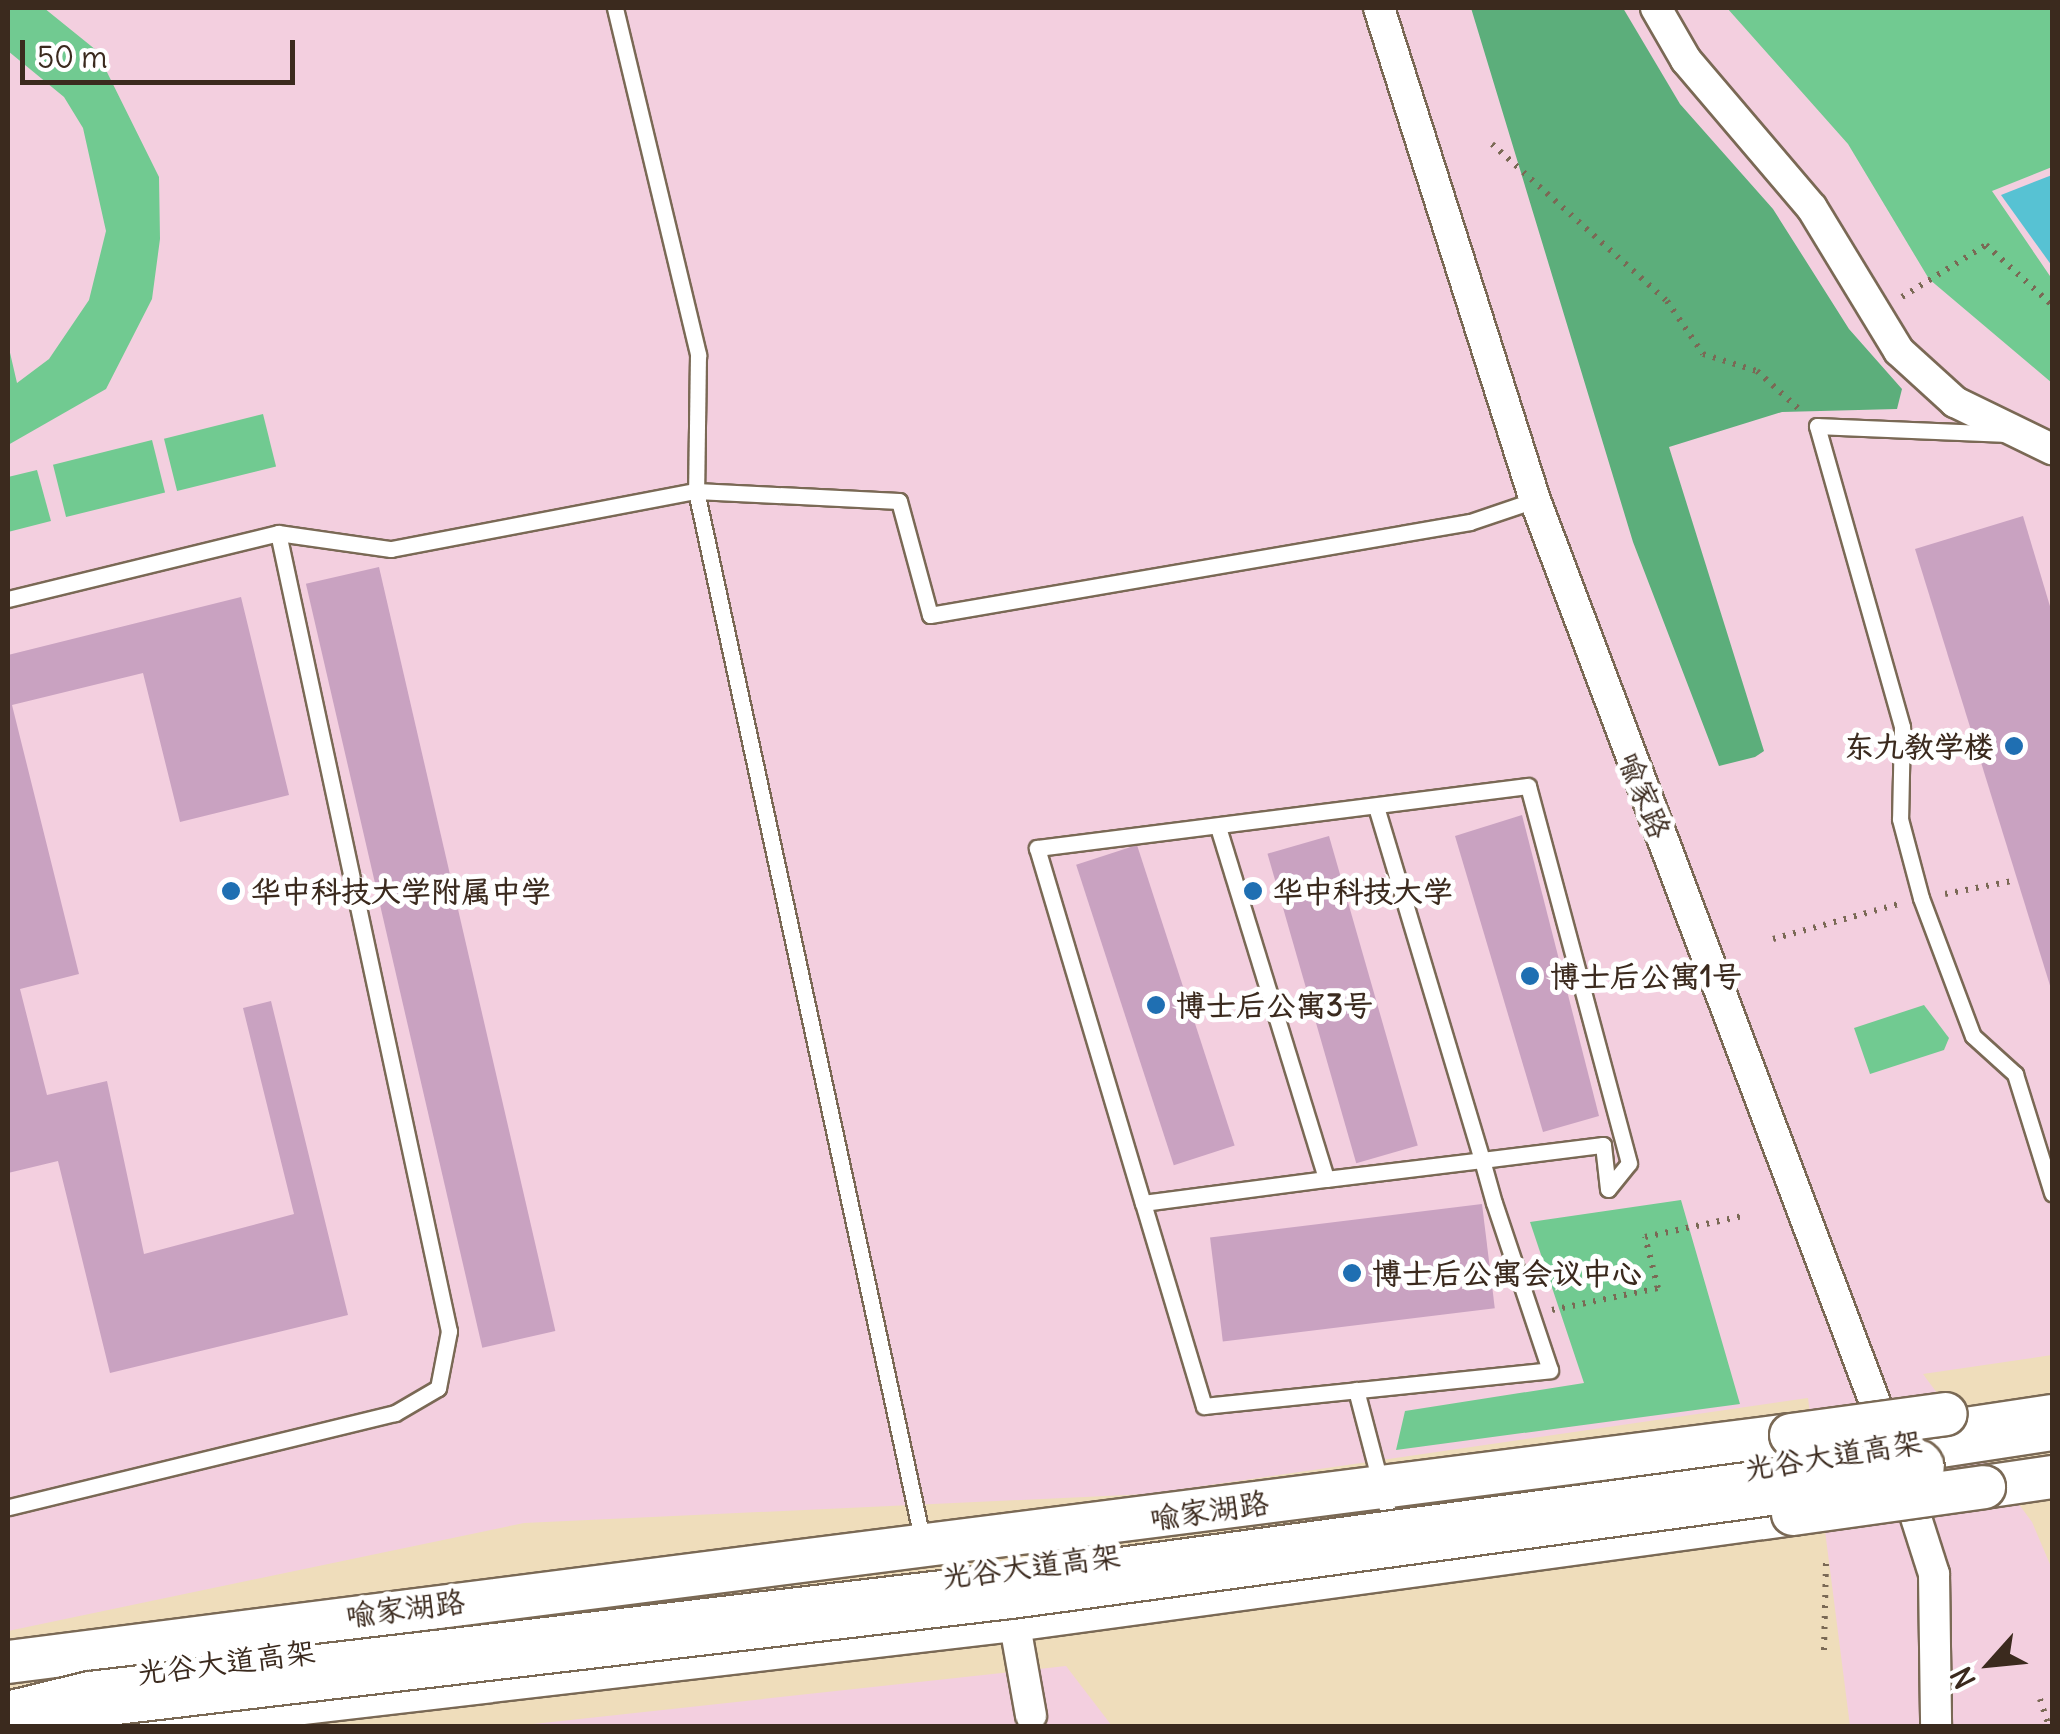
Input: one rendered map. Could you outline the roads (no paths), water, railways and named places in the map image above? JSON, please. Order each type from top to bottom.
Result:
[{"type":"highway","name":"光谷大道高架","points":[[8,1698],[86,1678],[1027,1567],[2052,1422]]},
{"type":"highway","name":"光谷大道高架","points":[[8,1719],[90,1699],[1029,1588],[2052,1447]]},
{"type":"main road","name":"喻家湖路","points":[[8,1662],[2052,1399]]},
{"type":"main road","points":[[107,1726],[1014,1620],[2052,1477]]},
{"type":"street","name":"喻家路","points":[[1379,8],[1535,500],[1910,1497],[1934,1574],[1936,1726]]},
{"type":"street","points":[[1656,8],[1686,60],[1812,208],[1871,316],[1956,402],[2052,449]]},
{"type":"street","points":[[1014,1620],[1034,1723]]},
{"type":"lane","points":[[614,8],[698,355],[696,491],[924,1547]]},
{"type":"lane","points":[[2022,435],[1816,426],[1902,727],[1900,819],[1921,898],[1973,1036],[2015,1074],[2052,1193]]},
{"type":"lane","points":[[8,600],[278,533],[391,549],[696,491],[899,500],[930,615],[1470,522],[1535,500]]},
{"type":"lane","points":[[8,1508],[394,1414],[438,1388],[450,1330],[278,533]]},
{"type":"lane","points":[[1142,1203],[1326,1180],[1482,1160],[1602,1145],[1608,1189],[1630,1162],[1528,786],[1036,848],[1142,1203],[1204,1406],[1550,1370],[1482,1160],[1376,806]]},
{"type":"lane","points":[[1218,827],[1326,1180]]},
{"type":"lane","points":[[1356,1390],[1403,1569]]},
{"type":"water","points":[[2052,175],[2052,266],[2001,195]]},
{"type":"place","name":"东九教学楼","points":[[2014,746]]},
{"type":"place","name":"华中科技大学附属中学","points":[[231,891]]},
{"type":"place","name":"华中科技大学","points":[[1253,891]]},
{"type":"place","name":"博士后公寓1号","points":[[1530,976]]},
{"type":"place","name":"博士后公寓3号","points":[[1156,1005]]},
{"type":"place","name":"博士后公寓会议中心","points":[[1352,1273]]}]
